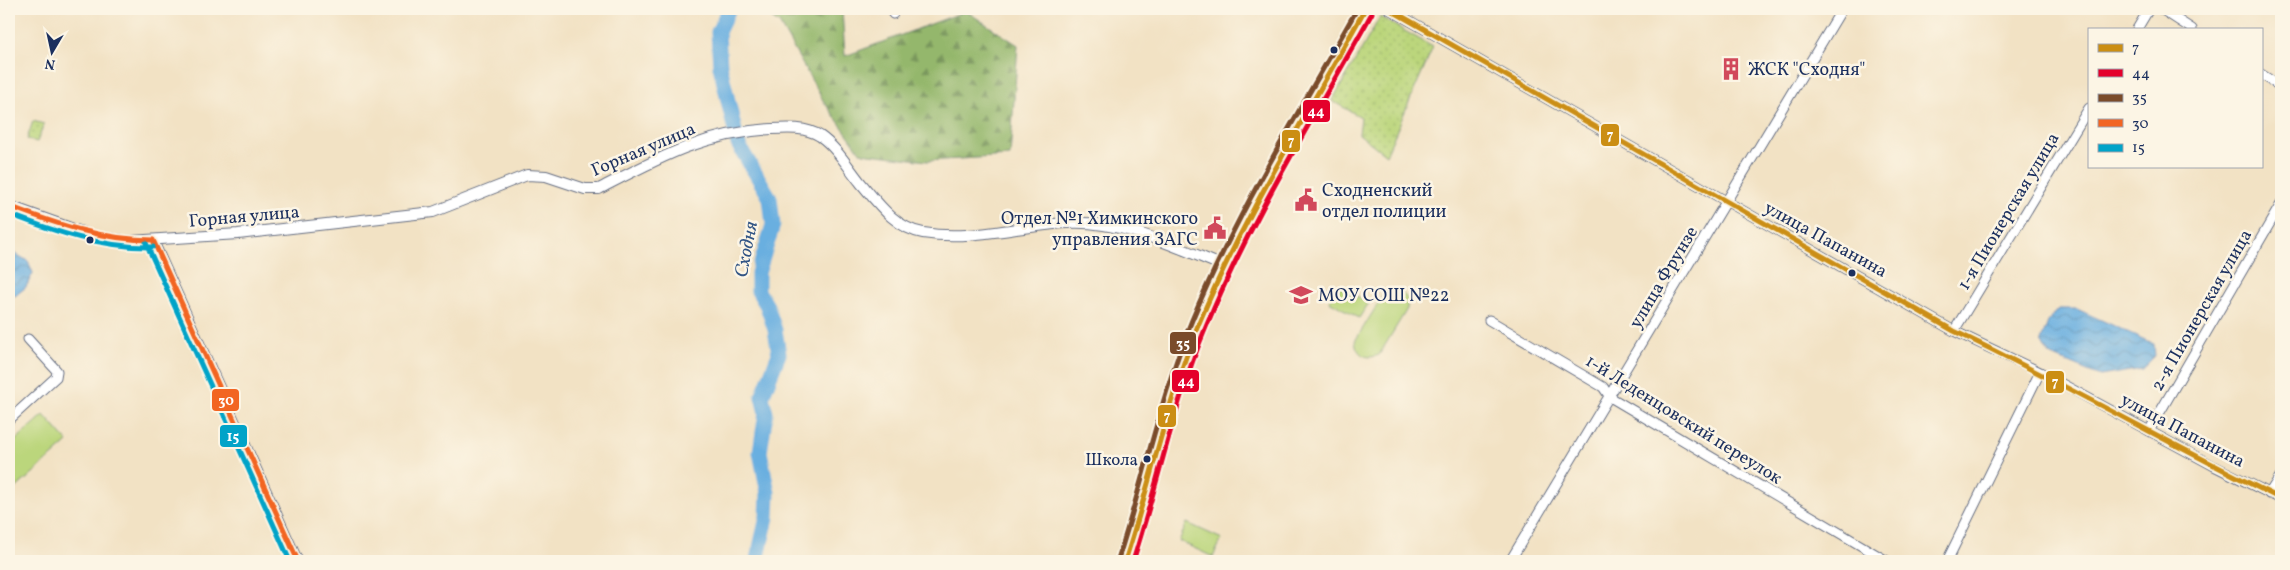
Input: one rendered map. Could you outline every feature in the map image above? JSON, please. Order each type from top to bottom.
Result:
[{"type":"main road","points":[[1125,561],[1181,370],[1199,324],[1226,267],[1365,9]]},
{"type":"street","name":"улица Папанина","points":[[1389,9],[1954,331],[2040,372],[2281,499]]},
{"type":"street","name":"улица Фрунзе","points":[[1510,561],[1842,9]]},
{"type":"street","points":[[2138,28],[2149,9]]},
{"type":"street","points":[[2161,9],[2190,28]]},
{"type":"street","points":[[2262,75],[2281,87]]},
{"type":"street","name":"1-я Пионерская улица","points":[[1954,331],[2088,110]]},
{"type":"street","name":"Горная улица","points":[[9,206],[93,236],[130,241],[238,234],[432,212],[527,175],[546,176],[585,189],[599,189],[692,143],[724,134],[796,127],[819,135],[829,144],[878,204],[894,220],[907,228],[922,233],[978,233],[1066,223],[1089,223],[1151,237],[1226,267]]},
{"type":"street","name":"2-я Пионерская улица","points":[[2149,431],[2281,204]]},
{"type":"street","points":[[153,240],[298,561]]},
{"type":"street","name":"1-й Леденцовский переулок","points":[[1489,320],[1602,387],[1610,397],[1887,561]]},
{"type":"street","points":[[9,420],[56,377],[57,371],[28,339]]},
{"type":"street","points":[[1947,561],[2040,372]]},
{"type":"street","points":[[2269,494],[2281,476]]},
{"type":"green space","points":[[757,9],[842,9],[845,56],[966,11],[1018,45],[1010,156],[927,161],[861,153],[824,102],[779,23]]},
{"type":"green space","points":[[1380,17],[1433,47],[1386,155],[1359,134],[1361,117],[1332,101]]},
{"type":"green space","points":[[33,121],[44,124],[37,142],[27,139]]},
{"type":"green space","points":[[1337,285],[1369,303],[1359,318],[1329,301]]},
{"type":"green space","points":[[1393,290],[1401,292],[1408,299],[1407,309],[1379,355],[1370,357],[1363,355],[1358,350],[1355,341],[1384,294]]},
{"type":"green space","points":[[44,415],[68,442],[15,489],[9,483],[9,446]]},
{"type":"green space","points":[[1187,523],[1222,539],[1213,557],[1179,541]]},
{"type":"water","points":[[12,252],[28,261],[33,273],[26,287],[15,296],[9,295],[9,253]]},
{"type":"water","points":[[2059,309],[2077,309],[2154,344],[2155,356],[2142,369],[2100,376],[2049,355],[2041,341],[2048,322]]},
{"type":"waterway","name":"Сходня","points":[[729,9],[718,32],[720,66],[738,144],[770,198],[773,225],[758,273],[758,291],[767,306],[775,330],[779,354],[762,397],[766,413],[760,452],[768,493],[767,517],[757,561]]},
{"type":"transit line","name":"35","points":[[1118,559],[1161,409],[1192,320],[1249,201],[1357,9]]},
{"type":"transit line","name":"7","points":[[1125,561],[1168,411],[1199,323],[1217,282],[1257,203],[1365,9]]},
{"type":"transit line","name":"7","points":[[1389,9],[1954,331],[2281,499]]},
{"type":"transit line","name":"44","points":[[1133,561],[1175,414],[1206,327],[1263,206],[1372,13]]},
{"type":"transit line","name":"30","points":[[9,206],[80,230],[116,237],[153,240]]},
{"type":"transit line","name":"15","points":[[9,214],[62,233],[97,242],[134,247],[153,247]]},
{"type":"transit line","name":"30","points":[[153,240],[298,561]]},
{"type":"transit line","name":"15","points":[[146,243],[290,561]]},
{"type":"place","name":"ЖСК \"Сходня\"","points":[[1731,69]]},
{"type":"place","name":"Сходненский отдел полиции","points":[[1306,200]]},
{"type":"place","name":"Отдел №1 Химкинского управления ЗАГС","points":[[1215,228]]},
{"type":"place","name":"МОУ СОШ №22","points":[[1301,295]]},
{"type":"place","name":"Школа","points":[[1147,459]]}]
